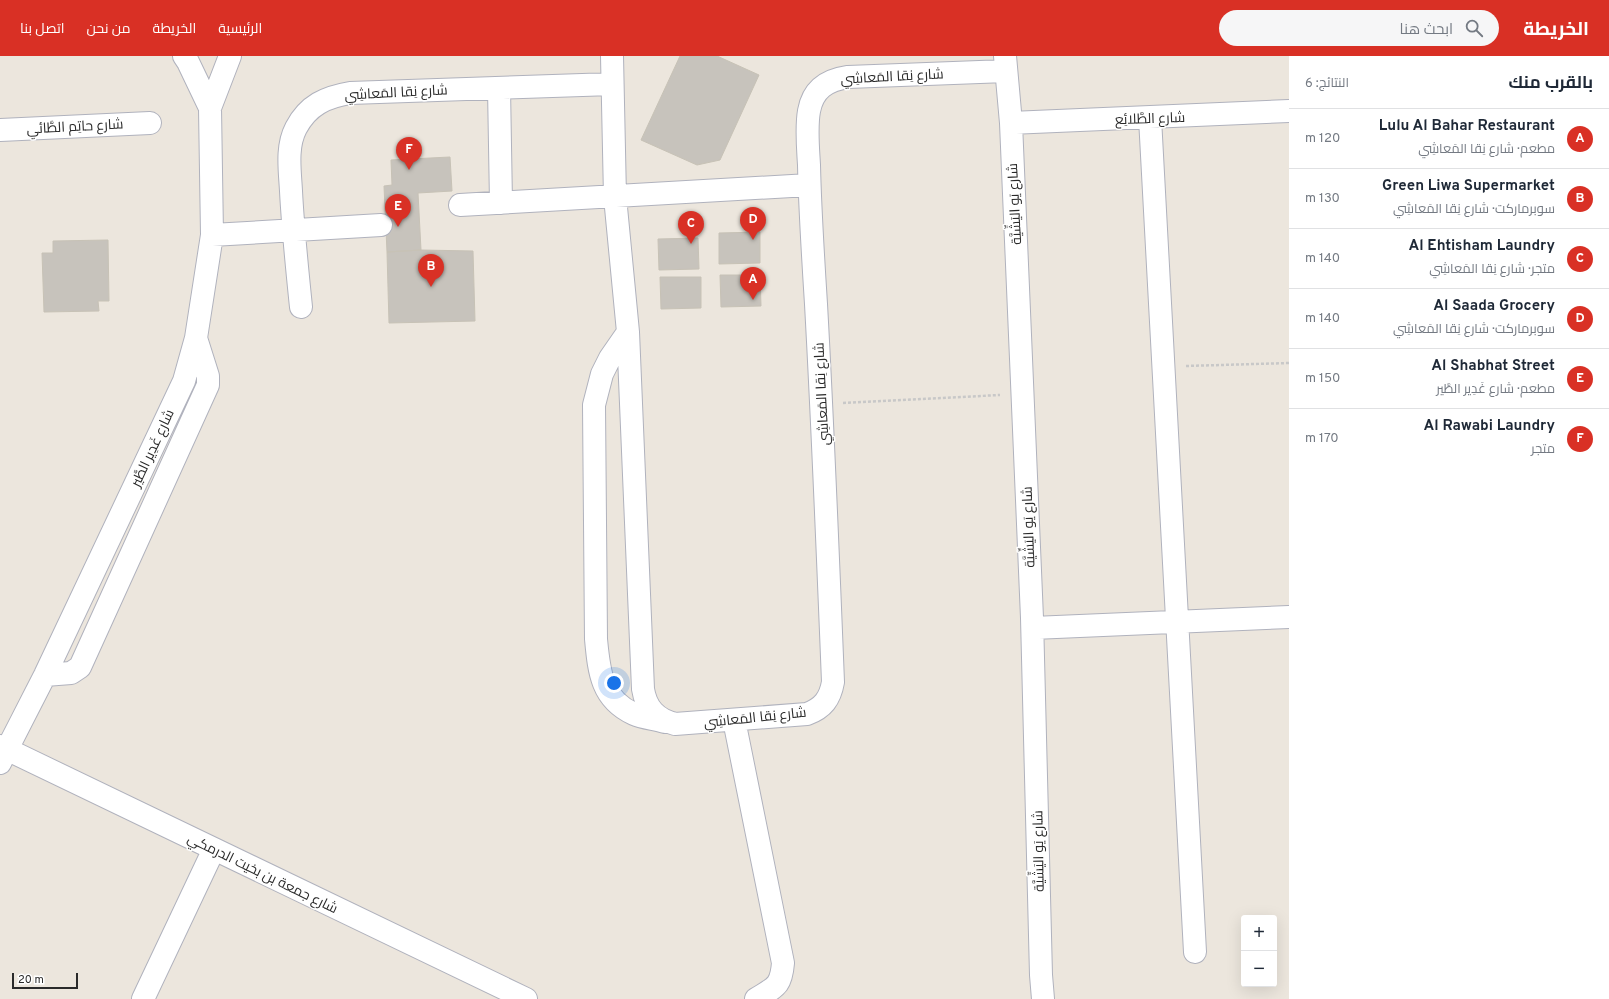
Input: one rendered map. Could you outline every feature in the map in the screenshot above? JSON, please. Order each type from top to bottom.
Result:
[{"type":"street","name":"شارع غَدِير الطَّير","points":[[184,56],[210,108]]},
{"type":"street","name":"شارع غَدِير الطَّير","points":[[2,753],[45,675],[184,381],[196,338],[212,235],[210,108],[230,56]]},
{"type":"street","points":[[612,56],[615,197],[628,332],[643,689],[644,697],[652,712],[666,722]]},
{"type":"street","name":"شارع نِقا المَعاشِي","points":[[628,332],[610,358],[602,374],[594,406],[596,639],[599,667],[605,689],[618,704],[635,714],[666,722],[683,724],[807,714],[816,710],[825,703],[832,690],[833,682],[821,405],[809,185],[809,111],[814,97],[822,86],[834,79],[848,76],[1006,64]]},
{"type":"street","name":"شارع يَو اليَشِّيَّة","points":[[1006,64],[1011,123],[1033,628],[1041,976],[1043,999]]},
{"type":"street","name":"شارع نِقا المَعاشِي","points":[[301,307],[293,231],[290,145],[296,129],[305,114],[318,103],[333,96],[350,93],[612,84]]},
{"type":"street","points":[[499,88],[501,203]]},
{"type":"street","name":"شارع الطَّلائِع","points":[[1011,123],[1289,111]]},
{"type":"street","points":[[1150,118],[1195,952]]},
{"type":"street","name":"شارع حاتِم الطَّائي","points":[[0,130],[150,123]]},
{"type":"street","points":[[460,206],[809,185]]},
{"type":"street","points":[[212,235],[381,225]]},
{"type":"street","points":[[45,675],[71,673],[80,667],[205,393],[208,385],[208,376],[196,338]]},
{"type":"street","points":[[1033,628],[1289,617]]},
{"type":"street","points":[[734,720],[783,963],[782,977],[776,986],[756,999]]},
{"type":"street","name":"شارع جمعة بن بخيت الدرمكي","points":[[2,753],[214,849],[526,999]]},
{"type":"street","points":[[143,999],[214,849]]},
{"type":"path","points":[[1163,366],[1289,364]]},
{"type":"path","points":[[821,405],[1023,394]]},
{"type":"building","points":[[680,56],[717,56],[759,75],[720,160],[697,165],[641,140]]},
{"type":"building","points":[[450,157],[452,191],[418,193],[421,250],[387,252],[384,186],[392,185],[391,160]]},
{"type":"building","points":[[760,232],[760,263],[719,264],[719,233]]},
{"type":"building","points":[[698,238],[699,269],[659,270],[658,239]]},
{"type":"building","points":[[108,240],[109,301],[98,301],[99,311],[44,312],[42,253],[53,253],[53,241]]},
{"type":"building","points":[[421,250],[473,251],[475,321],[389,323],[387,252]]},
{"type":"building","points":[[720,275],[760,275],[761,306],[721,307]]},
{"type":"building","points":[[660,277],[701,277],[701,308],[661,309]]},
{"type":"place","name":"Al Rawabi Laundry","points":[[409,170]]},
{"type":"place","name":"Al Shabhat Street","points":[[398,227]]},
{"type":"place","name":"Al Saada Grocery","points":[[753,240]]},
{"type":"place","name":"Al Ehtisham Laundry","points":[[691,244]]},
{"type":"place","name":"Green Liwa Supermarket","points":[[431,287]]},
{"type":"place","name":"Lulu Al Bahar Restaurant","points":[[753,300]]}]
